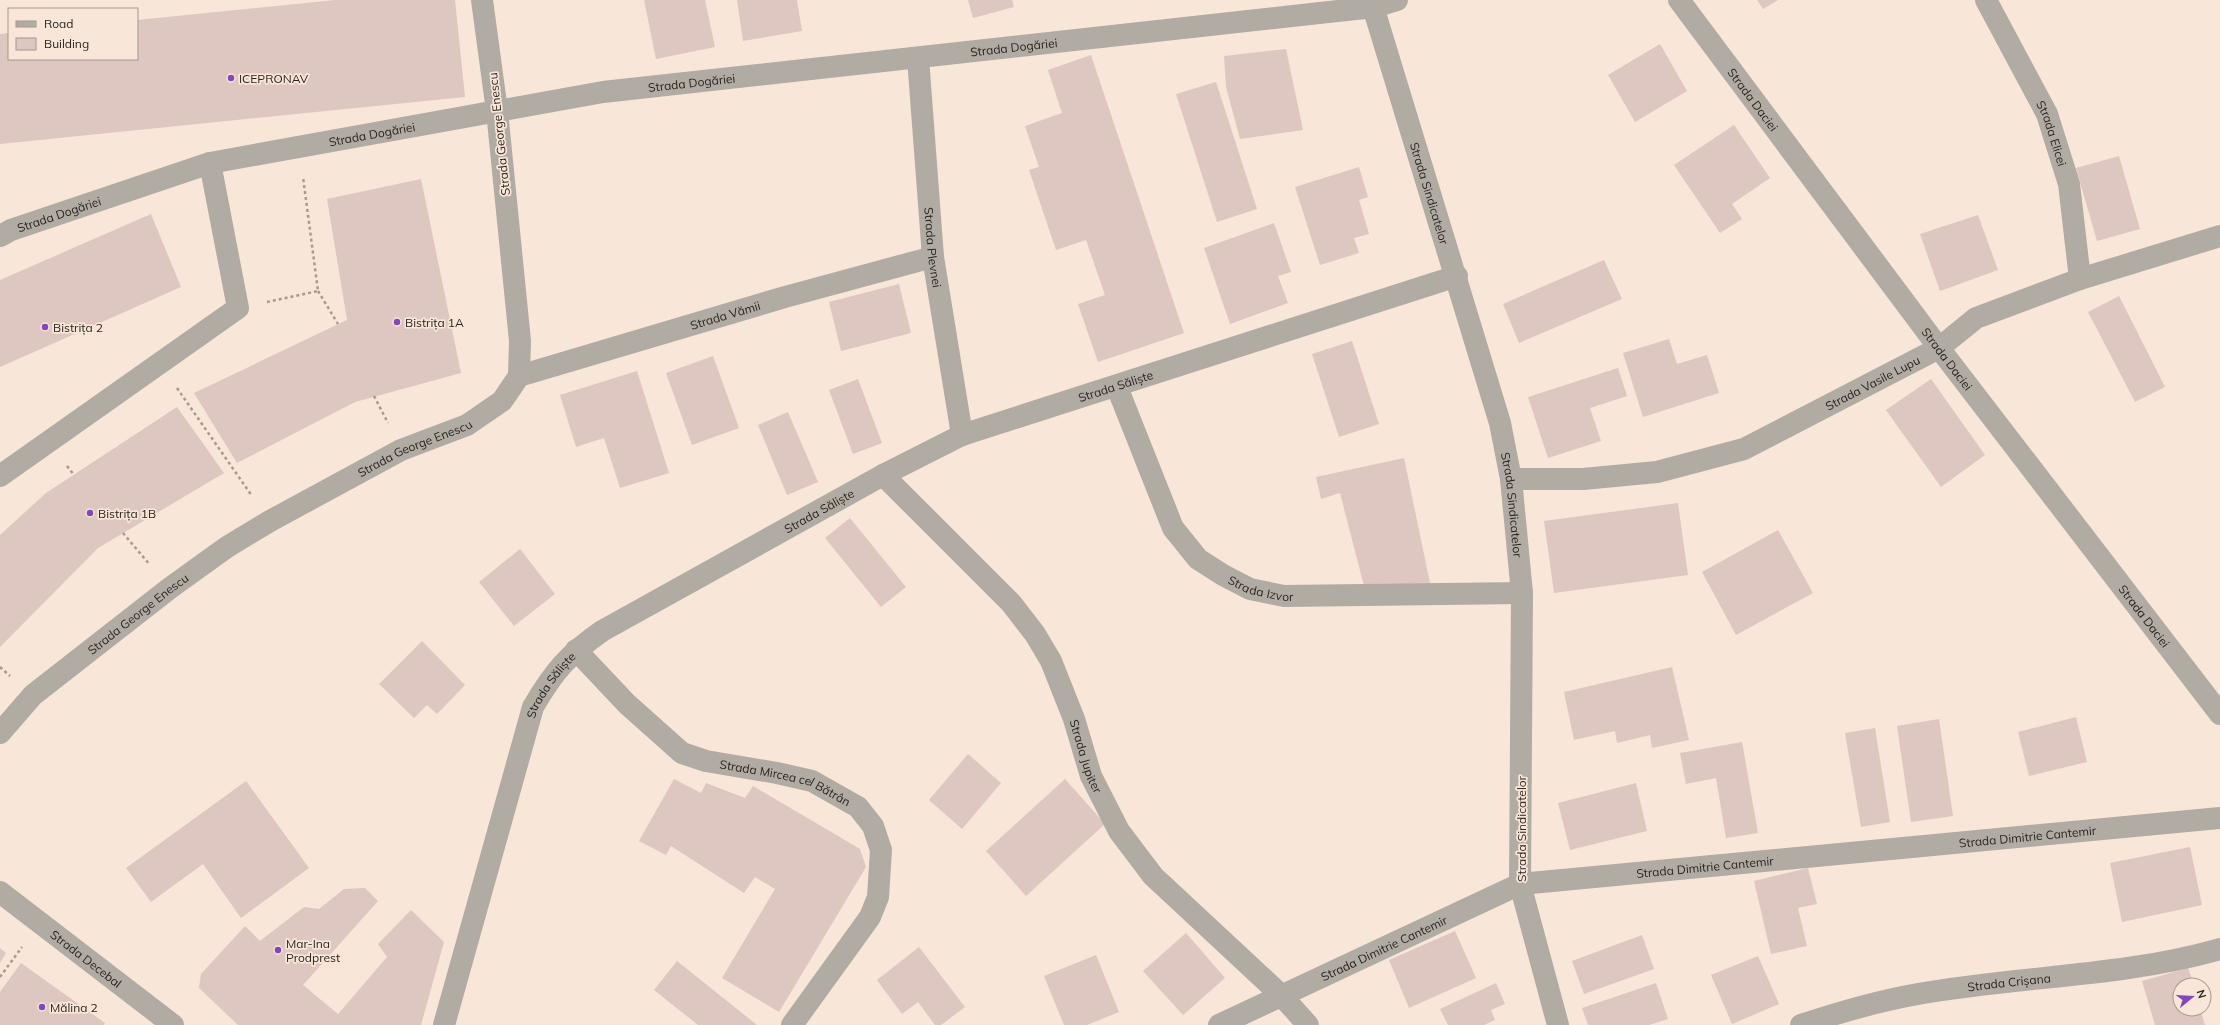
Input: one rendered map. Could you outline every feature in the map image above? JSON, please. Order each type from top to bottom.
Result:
[{"type":"street","name":"Strada George Enescu","points":[[0,733],[33,695],[170,588],[227,547],[270,521],[401,450],[467,425],[502,400],[518,376],[520,341],[497,111],[482,0]]},
{"type":"street","name":"Strada Dogăriei","points":[[0,236],[11,230],[210,163],[603,92],[918,58],[1397,0]]},
{"type":"street","name":"Strada Daciei","points":[[1679,0],[1939,348],[2220,714]]},
{"type":"street","name":"Strada Elicei","points":[[1986,0],[2047,114],[2069,184],[2080,279]]},
{"type":"street","name":"Strada Sindicatelor","points":[[1372,3],[1457,276],[1500,423],[1511,479],[1522,593],[1520,884],[1558,1025]]},
{"type":"street","name":"Strada Plevnei","points":[[918,58],[933,257],[962,434]]},
{"type":"street","points":[[0,476],[238,308],[210,163]]},
{"type":"street","name":"Strada Vasile Lupu","points":[[1511,479],[1584,479],[1657,472],[1744,449],[1939,348],[1976,318],[2080,279],[2220,236]]},
{"type":"street","name":"Strada Vămii","points":[[518,376],[785,297],[933,257]]},
{"type":"street","name":"Strada Săliște","points":[[444,1025],[533,707],[551,677],[576,650],[602,631],[883,475],[962,434],[1117,387],[1457,276]]},
{"type":"street","name":"Strada Izvor","points":[[1117,387],[1173,528],[1198,559],[1223,575],[1250,589],[1284,596],[1522,593]]},
{"type":"street","name":"Strada Jupiter","points":[[883,475],[1011,603],[1035,634],[1054,669],[1074,719],[1091,776],[1119,831],[1153,876],[1282,996],[1308,1025]]},
{"type":"street","name":"Strada Mircea cel Bătrân","points":[[576,650],[627,704],[682,752],[706,761],[777,773],[812,781],[858,807],[873,826],[881,850],[878,897],[870,917],[792,1025]]},
{"type":"street","name":"Strada Dimitrie Cantemir","points":[[1219,1025],[1520,884],[2220,818]]},
{"type":"street","name":"Strada Decebal","points":[[0,892],[164,1022]]},
{"type":"street","name":"Strada Crișana","points":[[1801,1025],[1854,1008],[1919,994],[2137,967],[2220,949]]},
{"type":"path","points":[[300,147],[318,291],[338,324]]},
{"type":"path","points":[[238,308],[318,291]]},
{"type":"path","points":[[160,363],[270,521]]},
{"type":"path","points":[[123,533],[170,588]]},
{"type":"path","points":[[0,977],[39,922]]},
{"type":"building","name":"ICEPRONAV","points":[[335,0],[455,0],[465,97],[0,144],[0,34],[8,33],[8,60],[138,60],[138,20]]},
{"type":"building","points":[[644,0],[705,0],[715,47],[656,59]]},
{"type":"building","points":[[737,0],[797,0],[802,31],[743,41]]},
{"type":"building","points":[[968,0],[1012,0],[1014,7],[973,18]]},
{"type":"building","points":[[1757,0],[1778,0],[1763,9]]},
{"type":"building","points":[[1660,44],[1687,91],[1635,122],[1608,75]]},
{"type":"building","points":[[1286,49],[1303,130],[1240,139],[1226,87],[1224,56]]},
{"type":"building","points":[[1091,55],[1184,333],[1098,362],[1078,304],[1105,295],[1086,240],[1056,250],[1029,170],[1039,167],[1025,126],[1062,113],[1048,70]]},
{"type":"building","points":[[1216,82],[1257,209],[1217,222],[1176,94]]},
{"type":"building","points":[[1734,125],[1770,178],[1732,204],[1742,219],[1720,233],[1674,165]]},
{"type":"building","points":[[2119,156],[2140,229],[2097,241],[2076,168]]},
{"type":"building","points":[[1359,167],[1368,197],[1359,200],[1369,234],[1354,238],[1359,253],[1320,265],[1295,187]]},
{"type":"building","name":"Bistrița 1A","points":[[421,179],[461,373],[355,402],[237,463],[194,393],[347,320],[327,199]]},
{"type":"building","name":"Bistrița 2","points":[[151,214],[181,287],[0,367],[0,280]]},
{"type":"building","points":[[1978,215],[1998,270],[1940,291],[1920,234]]},
{"type":"building","points":[[1274,223],[1291,272],[1278,276],[1288,303],[1230,324],[1204,248]]},
{"type":"building","points":[[1604,260],[1622,299],[1519,343],[1503,304]]},
{"type":"building","points":[[899,284],[911,333],[841,351],[829,302]]},
{"type":"building","points":[[2119,296],[2165,387],[2135,402],[2088,312]]},
{"type":"building","points":[[1669,339],[1677,364],[1707,355],[1719,393],[1643,417],[1623,353]]},
{"type":"building","points":[[1352,341],[1379,424],[1339,437],[1312,354]]},
{"type":"building","points":[[713,356],[739,428],[692,445],[666,373]]},
{"type":"building","points":[[1618,368],[1627,396],[1590,408],[1601,441],[1548,458],[1528,397]]},
{"type":"building","points":[[637,371],[669,473],[620,488],[604,438],[576,447],[560,395]]},
{"type":"building","points":[[858,379],[882,443],[853,454],[829,390]]},
{"type":"building","points":[[1931,379],[1985,455],[1941,487],[1886,410]]},
{"type":"building","name":"Bistrița 1B","points":[[177,407],[224,473],[98,548],[0,647],[0,535],[46,493]]},
{"type":"building","points":[[788,412],[818,482],[787,495],[758,425]]},
{"type":"building","points":[[1404,458],[1431,588],[1364,586],[1340,493],[1321,499],[1316,477]]},
{"type":"building","points":[[1678,503],[1688,575],[1554,593],[1544,521]]},
{"type":"building","points":[[850,518],[906,587],[881,607],[825,538]]},
{"type":"building","points":[[1778,530],[1813,593],[1736,635],[1702,572]]},
{"type":"building","points":[[520,549],[555,594],[514,626],[479,582]]},
{"type":"building","points":[[422,641],[465,685],[437,714],[427,705],[414,718],[379,684]]},
{"type":"building","points":[[1672,667],[1689,740],[1652,748],[1650,735],[1617,743],[1615,731],[1574,740],[1564,692]]},
{"type":"building","points":[[2076,717],[2087,762],[2029,776],[2018,732]]},
{"type":"building","points":[[1939,719],[1953,816],[1911,822],[1897,726]]},
{"type":"building","points":[[1875,728],[1890,822],[1861,827],[1845,733]]},
{"type":"building","points":[[1742,742],[1758,833],[1726,838],[1716,778],[1686,784],[1680,753]]},
{"type":"building","points":[[968,754],[1001,783],[962,829],[929,800]]},
{"type":"building","points":[[674,779],[701,793],[706,783],[745,798],[753,786],[860,849],[866,867],[779,1012],[722,978],[775,889],[755,877],[744,893],[671,846],[666,855],[639,841]]},
{"type":"building","points":[[1065,779],[1105,824],[1026,896],[986,851]]},
{"type":"building","points":[[246,781],[309,868],[241,918],[203,864],[151,902],[126,868]]},
{"type":"building","points":[[1636,783],[1647,831],[1570,850],[1558,803]]},
{"type":"building","points":[[2190,847],[2202,905],[2122,922],[2110,863]]},
{"type":"building","points":[[1808,868],[1817,904],[1798,908],[1807,946],[1771,954],[1754,881]]},
{"type":"building","name":"Mar-Ina Prodprest","points":[[365,888],[378,901],[303,985],[338,1014],[387,957],[378,944],[411,910],[444,942],[421,1025],[238,1025],[199,988],[201,974],[245,926],[260,941],[304,907],[319,909],[344,889]]},
{"type":"building","points":[[1455,931],[1476,978],[1409,1008],[1389,960]]},
{"type":"building","points":[[1186,933],[1225,978],[1183,1015],[1143,971]]},
{"type":"building","points":[[1642,935],[1654,969],[1584,994],[1572,961]]},
{"type":"building","points":[[919,947],[965,1007],[941,1025],[935,1025],[918,1002],[902,1014],[877,980]]},
{"type":"building","points":[[0,948],[6,953],[0,963]]},
{"type":"building","points":[[1096,955],[1119,1012],[1087,1025],[1064,1025],[1044,976]]},
{"type":"building","points":[[1758,956],[1779,1004],[1732,1024],[1711,975]]},
{"type":"building","points":[[677,961],[757,1025],[698,1025],[654,990]]},
{"type":"building","name":"Mălina 2","points":[[21,963],[105,1023],[104,1025],[0,1025],[0,992]]},
{"type":"building","points":[[2188,968],[2191,977],[2172,977],[2172,1017],[2202,1017],[2205,1025],[2155,1025],[2142,981]]},
{"type":"building","points":[[1496,983],[1505,1004],[1491,1010],[1495,1020],[1484,1025],[1448,1025],[1440,1009]]},
{"type":"building","points":[[1656,983],[1668,1019],[1649,1025],[1588,1025],[1582,1008]]},
{"type":"place","name":"ICEPRONAV","points":[[231,78]]},
{"type":"place","name":"Bistrița 1A","points":[[397,322]]},
{"type":"place","name":"Bistrița 2","points":[[45,327]]},
{"type":"place","name":"Bistrița 1B","points":[[90,513]]},
{"type":"place","name":"Mar-Ina Prodprest","points":[[278,950]]},
{"type":"place","name":"Mălina 2","points":[[42,1007]]}]
